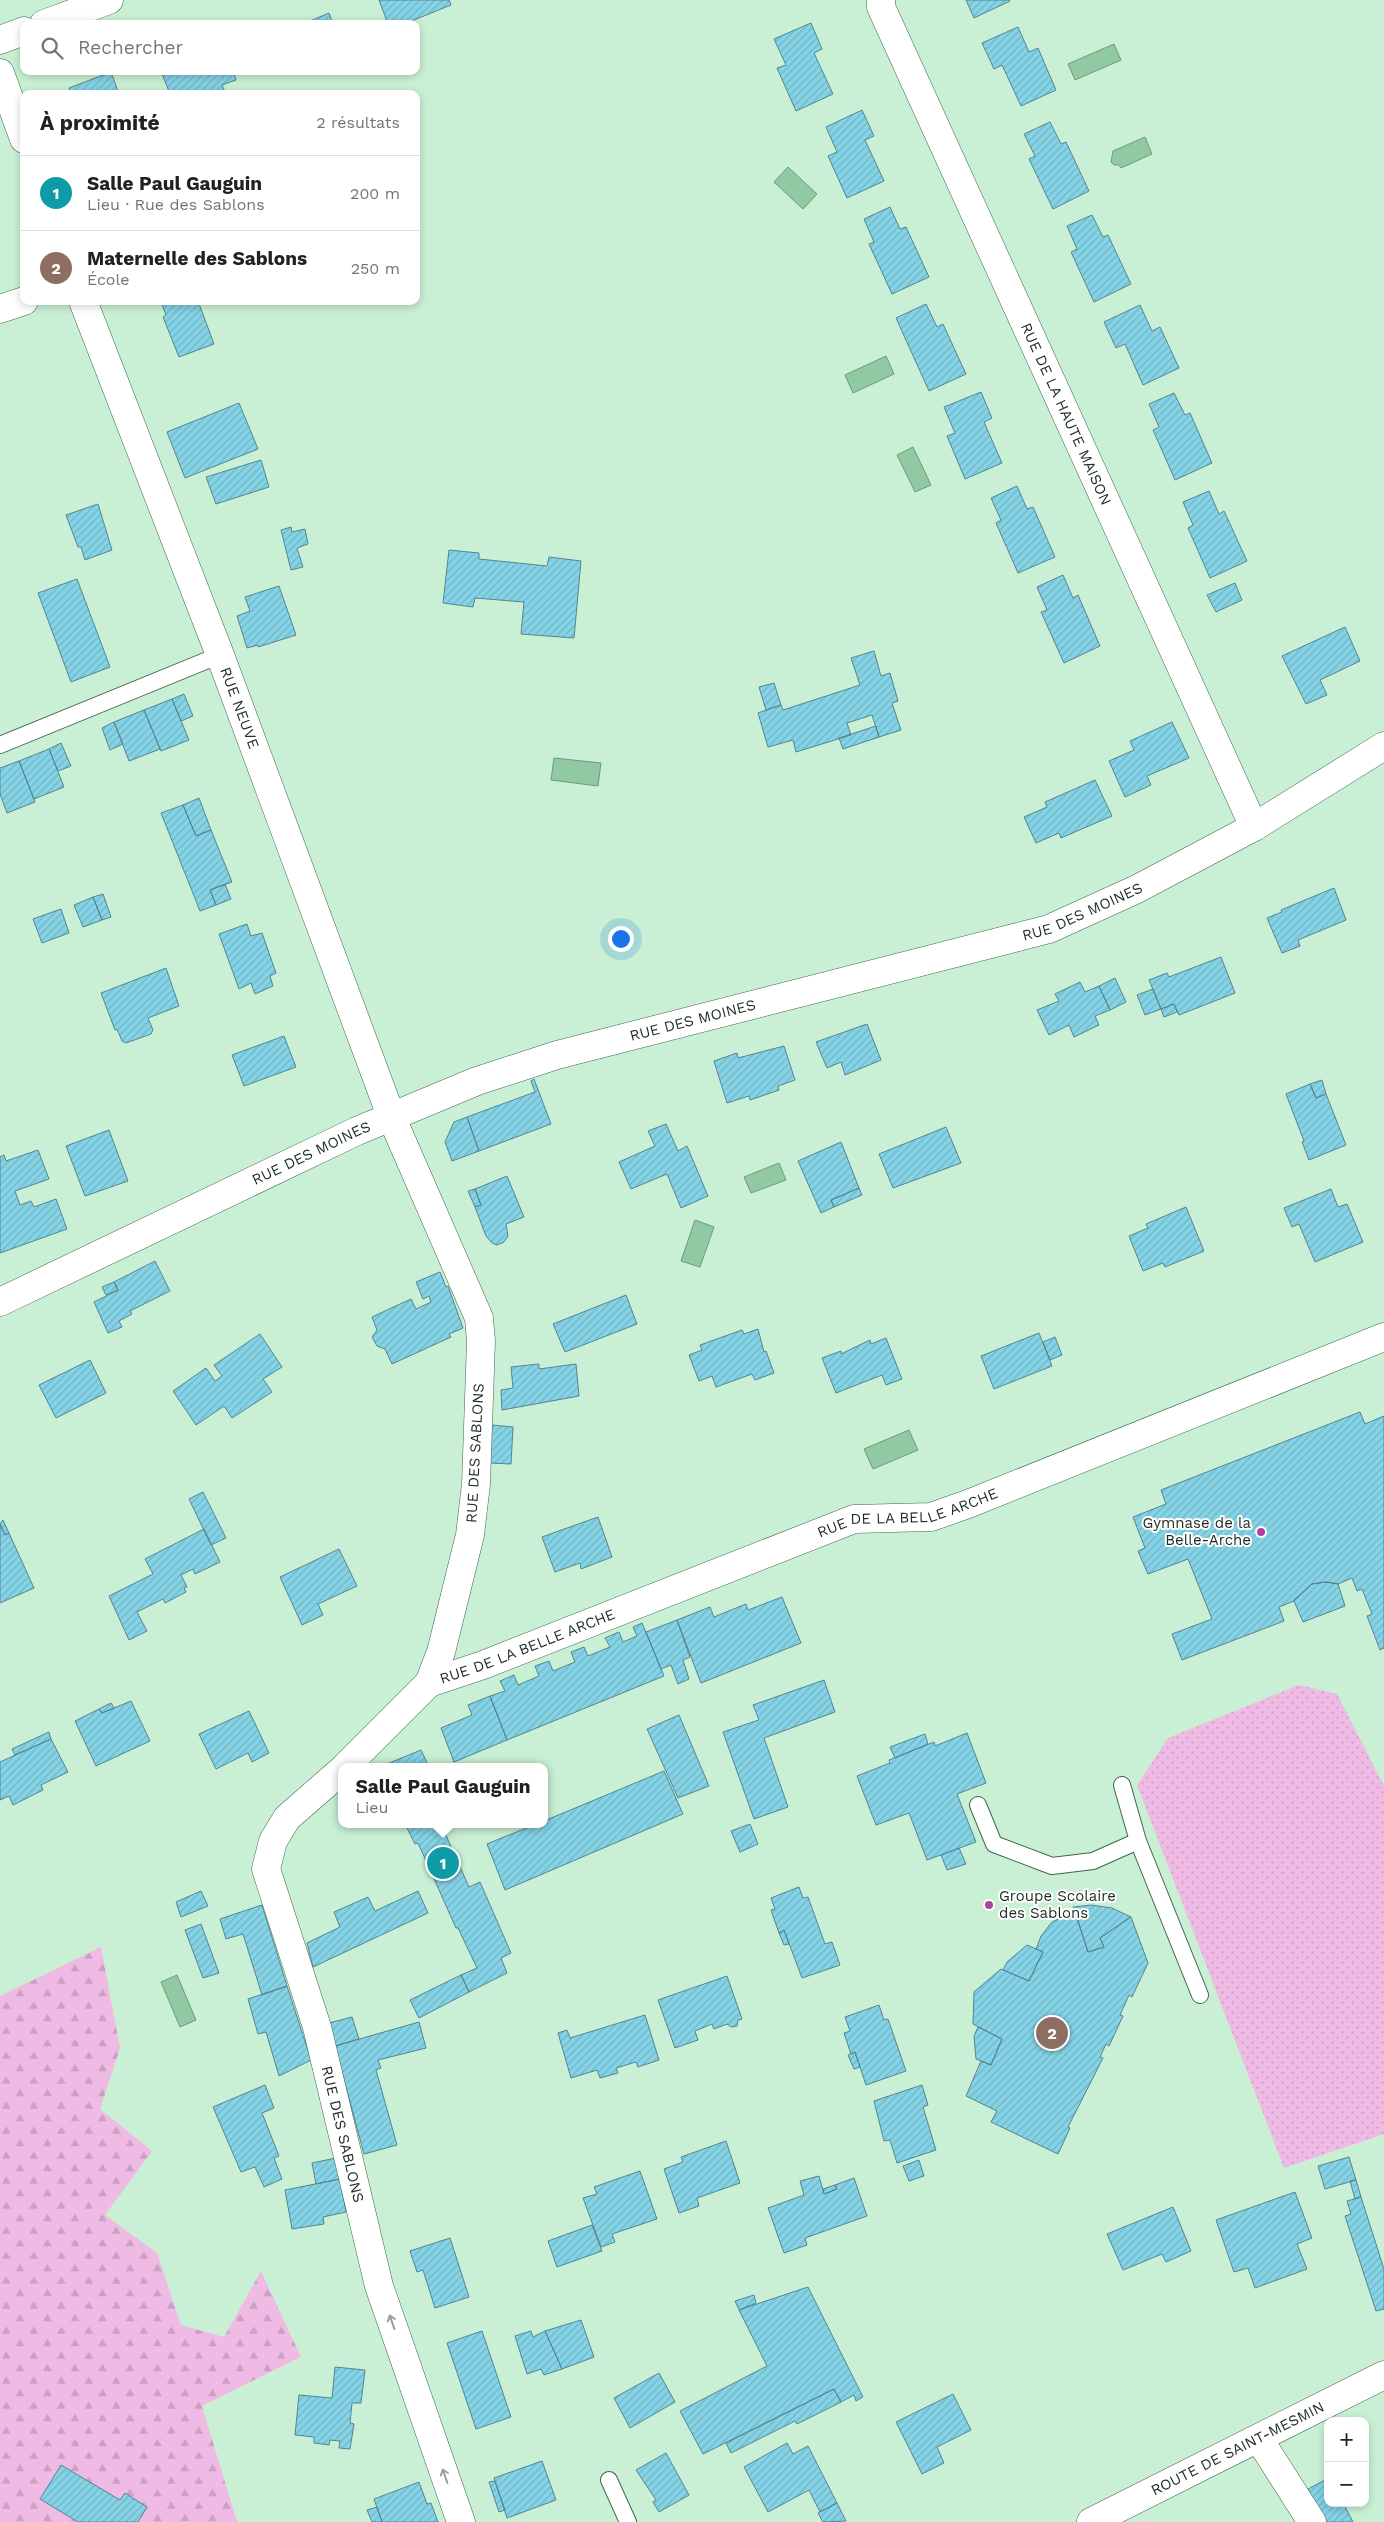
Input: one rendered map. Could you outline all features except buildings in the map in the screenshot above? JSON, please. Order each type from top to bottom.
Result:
[{"type":"street","points":[[55,20],[109,0]]},
{"type":"street","name":"RUE DE LA HAUTE MAISON","points":[[881,0],[881,7],[1254,827]]},
{"type":"street","points":[[0,40],[20,32]]},
{"type":"street","points":[[0,73],[20,128]]},
{"type":"street","points":[[0,309],[20,302]]},
{"type":"street","name":"RUE NEUVE","points":[[85,305],[220,655],[391,1116]]},
{"type":"street","name":"RUE DES MOINES","points":[[0,1302],[391,1116],[477,1082],[557,1054],[1049,929],[1137,889],[1254,827],[1384,746]]},
{"type":"street","name":"RUE DES SABLONS","points":[[349,1763],[429,1683],[441,1652],[470,1535],[476,1484],[481,1341],[479,1318],[391,1116]]},
{"type":"street","name":"RUE DE LA BELLE ARCHE","points":[[429,1683],[482,1665],[854,1519],[931,1517],[968,1504],[1384,1337]]},
{"type":"street","name":"RUE DES SABLONS","points":[[338,1773],[287,1818],[273,1841],[266,1869],[317,2027],[379,2286],[461,2522]]},
{"type":"street","name":"ROUTE DE SAINT-MESMIN","points":[[1091,2522],[1384,2375]]},
{"type":"street","points":[[1259,2439],[1312,2522]]},
{"type":"lane","points":[[0,745],[220,655]]},
{"type":"lane","points":[[1122,1785],[1138,1841],[1200,1995]]},
{"type":"lane","points":[[978,1805],[994,1844],[1052,1866],[1093,1861],[1138,1841]]},
{"type":"lane","points":[[609,2480],[628,2522]]},
{"type":"green space","points":[[1299,1685],[1337,1694],[1384,1786],[1384,2134],[1284,2168],[1137,1785],[1168,1738]]},
{"type":"green space","points":[[101,1947],[120,2048],[100,2109],[152,2151],[105,2215],[157,2253],[181,2325],[224,2337],[261,2271],[301,2357],[202,2406],[237,2522],[0,2522],[0,1996]]},
{"type":"shaded area","points":[[1114,44],[1121,60],[1075,80],[1068,64]]},
{"type":"shaded area","points":[[1145,137],[1152,154],[1121,168],[1119,165],[1114,165],[1111,162],[1113,151]]},
{"type":"shaded area","points":[[788,167],[817,194],[803,209],[774,182]]},
{"type":"shaded area","points":[[886,356],[894,374],[853,393],[845,375]]},
{"type":"shaded area","points":[[913,447],[931,485],[915,492],[897,455]]},
{"type":"shaded area","points":[[554,758],[601,763],[598,786],[551,780]]},
{"type":"shaded area","points":[[779,1163],[786,1180],[751,1193],[744,1177]]},
{"type":"shaded area","points":[[695,1220],[714,1227],[700,1267],[681,1261]]},
{"type":"shaded area","points":[[909,1430],[918,1450],[873,1469],[864,1449]]},
{"type":"shaded area","points":[[177,1975],[196,2020],[180,2027],[161,1982]]},
{"type":"place","name":"Gymnase de la Belle-Arche","points":[[1261,1532]]},
{"type":"place","name":"Salle Paul Gauguin","points":[[443,1863]]},
{"type":"place","name":"Groupe Scolaire des Sablons","points":[[989,1905]]},
{"type":"place","name":"Maternelle des Sablons","points":[[1052,2033]]}]
